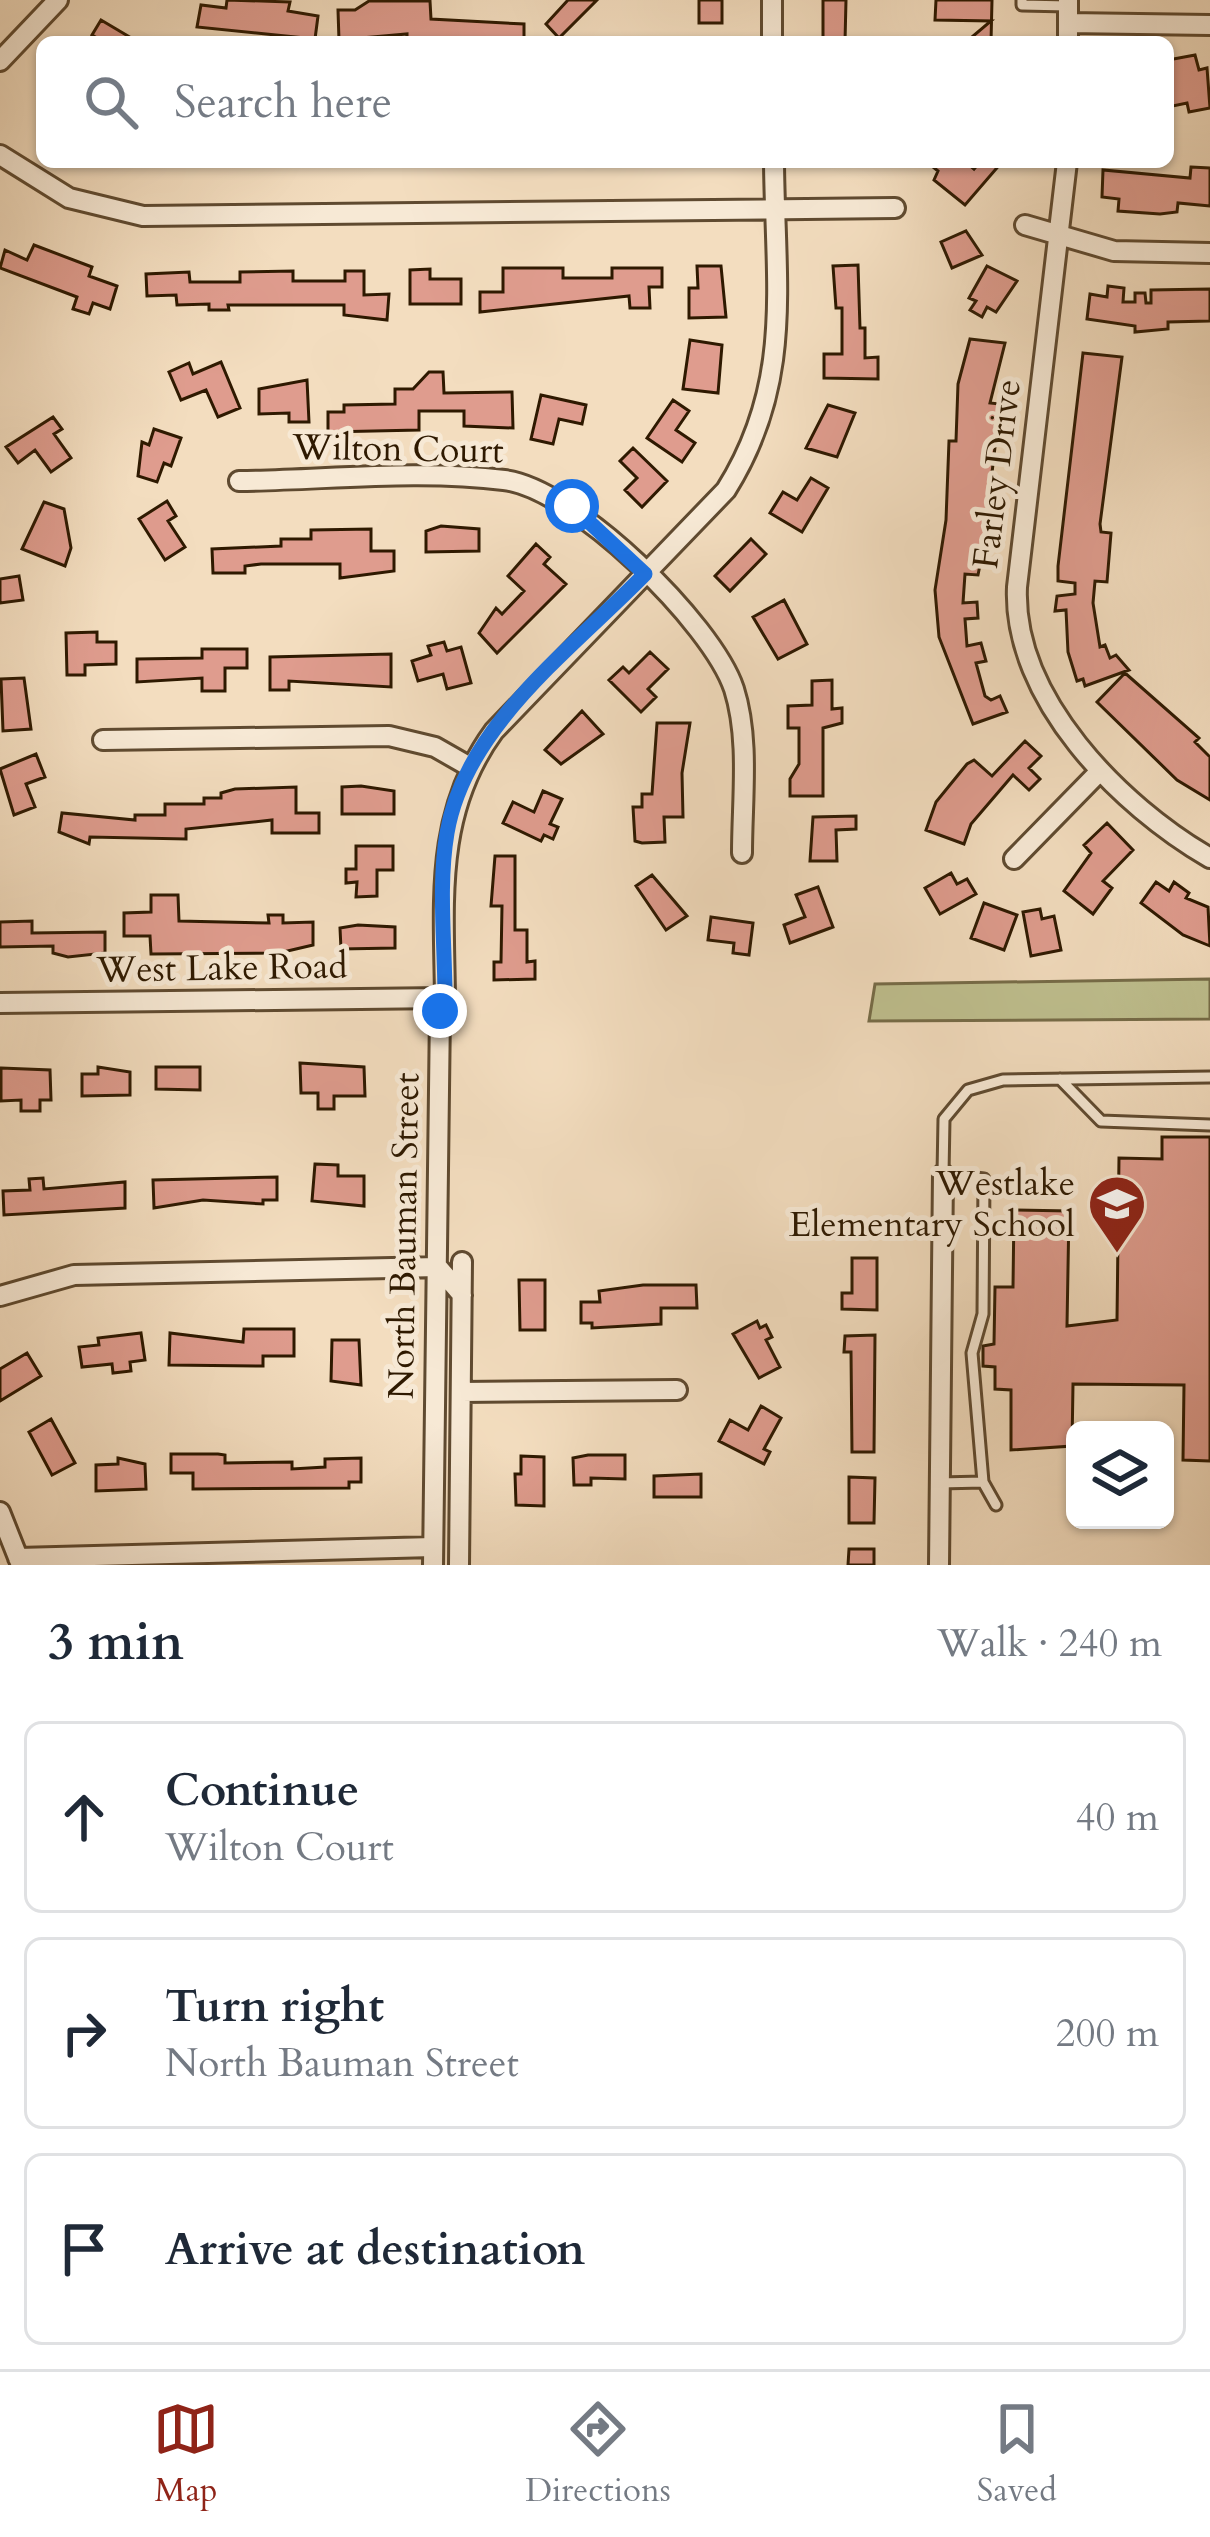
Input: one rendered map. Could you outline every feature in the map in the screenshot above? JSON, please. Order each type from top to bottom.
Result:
[{"type":"street","points":[[0,61],[58,0]]},
{"type":"street","points":[[772,0],[772,36]]},
{"type":"street","points":[[1068,18],[1210,25]]},
{"type":"street","points":[[0,154],[69,198],[143,216],[896,208]]},
{"type":"street","name":"North Bauman Street","points":[[433,1556],[444,856],[454,803],[470,767],[502,722],[726,490],[763,422],[776,352],[774,168]]},
{"type":"street","name":"Farley Drive","points":[[1066,168],[1016,614],[1036,685],[1100,771],[1210,858]]},
{"type":"street","points":[[1025,225],[1114,251],[1210,253]]},
{"type":"street","name":"Wilton Court","points":[[239,481],[512,481],[543,490],[584,515],[711,642],[734,690],[740,720],[742,853]]},
{"type":"street","points":[[103,740],[389,736],[435,747],[470,767]]},
{"type":"street","points":[[1014,859],[1100,771]]},
{"type":"street","name":"West Lake Road","points":[[0,1004],[445,998]]},
{"type":"street","points":[[938,1565],[944,1174]]},
{"type":"street","name":"North Bauman Street","points":[[458,1565],[462,1262]]},
{"type":"street","points":[[0,1296],[74,1275],[438,1267],[462,1294]]},
{"type":"street","points":[[460,1392],[677,1390]]},
{"type":"street","points":[[0,1512],[20,1561],[433,1556]]},
{"type":"lane","points":[[1022,0],[1022,5],[1068,18]]},
{"type":"lane","points":[[996,1505],[983,1482],[972,1353],[983,1314],[984,1179],[944,1174],[944,1119],[968,1090],[1003,1079],[1210,1077]]},
{"type":"lane","points":[[1060,1079],[1101,1121],[1210,1125]]},
{"type":"lane","points":[[939,1483],[983,1482]]},
{"type":"green space","points":[[1210,979],[1210,1019],[869,1021],[875,984]]},
{"type":"building","points":[[227,0],[290,2],[288,11],[318,16],[315,36],[197,27],[201,5],[226,8]]},
{"type":"building","points":[[568,0],[597,0],[561,36],[546,24]]},
{"type":"building","points":[[699,0],[722,0],[722,23],[699,23]]},
{"type":"building","points":[[823,0],[846,0],[845,36],[823,36]]},
{"type":"building","points":[[936,0],[992,0],[991,36],[973,36],[991,21],[935,20]]},
{"type":"building","points":[[369,1],[430,1],[431,19],[524,24],[524,36],[339,36],[338,10],[355,10]]},
{"type":"building","points":[[101,20],[128,36],[94,36]]},
{"type":"building","points":[[1195,55],[1199,70],[1207,68],[1210,108],[1189,112],[1187,103],[1174,106],[1174,59]]},
{"type":"building","points":[[1191,167],[1210,168],[1210,206],[1178,203],[1177,212],[1160,214],[1118,211],[1119,199],[1102,197],[1103,170],[1190,178]]},
{"type":"building","points":[[934,168],[997,168],[965,205],[934,180],[938,171]]},
{"type":"building","points":[[966,231],[982,255],[952,268],[941,242]]},
{"type":"building","points":[[34,245],[92,267],[89,276],[117,286],[110,309],[93,303],[89,314],[73,309],[77,297],[0,268],[5,250],[27,260]]},
{"type":"building","points":[[858,265],[865,358],[878,357],[878,379],[824,378],[824,354],[842,354],[842,308],[836,308],[833,266]]},
{"type":"building","points":[[697,266],[721,266],[726,317],[689,318],[689,288],[698,288]]},
{"type":"building","points":[[987,266],[1017,281],[996,312],[987,307],[982,317],[970,310],[976,301],[969,298]]},
{"type":"building","points":[[503,268],[563,268],[563,278],[612,278],[612,268],[662,268],[662,287],[649,287],[650,308],[630,308],[629,296],[480,312],[480,292],[503,292]]},
{"type":"building","points":[[430,269],[430,279],[461,279],[461,304],[410,304],[410,270]]},
{"type":"building","points":[[293,271],[293,281],[345,281],[345,271],[364,271],[364,295],[389,294],[387,320],[344,315],[344,305],[228,305],[229,310],[209,310],[209,304],[177,305],[176,295],[147,296],[146,274],[189,272],[190,282],[240,282],[240,272]]},
{"type":"building","points":[[1108,286],[1124,288],[1123,302],[1135,302],[1135,293],[1145,293],[1146,303],[1151,303],[1151,290],[1210,289],[1210,321],[1168,322],[1168,329],[1135,332],[1135,326],[1087,319],[1090,294],[1107,297]]},
{"type":"building","points":[[970,339],[1005,343],[990,403],[1000,404],[983,550],[978,575],[965,574],[963,603],[977,602],[978,618],[965,619],[967,646],[981,643],[986,661],[976,663],[985,696],[991,700],[1000,696],[1007,712],[973,724],[939,637],[935,590],[946,520],[949,441],[956,441],[958,384]]},
{"type":"building","points":[[690,340],[722,345],[718,393],[683,389]]},
{"type":"building","points":[[1083,353],[1122,357],[1100,524],[1101,532],[1111,533],[1107,582],[1095,581],[1093,603],[1100,647],[1105,645],[1110,658],[1116,655],[1129,670],[1085,686],[1083,679],[1077,681],[1068,652],[1066,610],[1055,611],[1057,596],[1075,594],[1075,583],[1058,581],[1058,566]]},
{"type":"building","points":[[221,362],[240,408],[218,417],[206,390],[181,400],[169,372],[189,363],[193,374]]},
{"type":"building","points":[[429,372],[443,372],[444,393],[512,392],[513,428],[464,426],[464,411],[419,411],[419,430],[328,432],[328,412],[344,412],[344,405],[395,404],[395,389],[413,389]]},
{"type":"building","points":[[307,380],[309,422],[289,422],[289,413],[259,414],[259,389]]},
{"type":"building","points":[[541,395],[586,405],[582,424],[559,419],[553,444],[531,439]]},
{"type":"building","points":[[673,400],[689,411],[676,430],[695,443],[682,462],[647,438]]},
{"type":"building","points":[[828,405],[855,413],[837,457],[806,448]]},
{"type":"building","points":[[53,417],[62,429],[54,434],[71,458],[51,472],[35,450],[18,463],[6,447]]},
{"type":"building","points":[[154,429],[181,438],[171,466],[164,463],[157,482],[138,476],[142,442],[149,445]]},
{"type":"building","points":[[633,448],[667,481],[642,507],[625,490],[637,478],[620,461]]},
{"type":"building","points":[[811,478],[828,488],[802,532],[770,513],[783,492],[797,500]]},
{"type":"building","points":[[167,501],[176,516],[168,521],[185,547],[165,560],[139,519]]},
{"type":"building","points":[[44,502],[64,509],[71,548],[65,566],[22,549]]},
{"type":"building","points":[[441,526],[479,529],[479,551],[426,552],[426,531]]},
{"type":"building","points":[[371,529],[371,551],[394,551],[394,571],[340,578],[340,564],[261,564],[245,566],[245,573],[213,573],[212,549],[281,546],[281,539],[311,539],[311,530]]},
{"type":"building","points":[[751,539],[766,554],[730,591],[715,576]]},
{"type":"building","points":[[536,544],[550,557],[544,564],[566,584],[497,653],[479,633],[496,608],[502,614],[524,591],[508,576]]},
{"type":"building","points":[[19,576],[23,600],[0,603],[0,579]]},
{"type":"building","points":[[784,600],[807,644],[778,659],[753,617]]},
{"type":"building","points":[[97,632],[97,642],[116,642],[116,664],[85,665],[85,675],[67,675],[66,633]]},
{"type":"building","points":[[444,642],[447,651],[461,647],[471,683],[447,689],[443,674],[418,681],[412,661],[431,655],[428,646]]},
{"type":"building","points":[[202,649],[247,649],[247,668],[225,668],[225,691],[202,691],[202,678],[137,682],[137,659],[202,658]]},
{"type":"building","points":[[650,652],[668,669],[648,689],[656,697],[641,712],[609,680],[623,667],[629,673]]},
{"type":"building","points":[[391,654],[391,687],[289,681],[289,690],[270,690],[270,657]]},
{"type":"building","points":[[1125,673],[1199,738],[1195,742],[1210,757],[1210,800],[1177,780],[1097,702]]},
{"type":"building","points":[[24,678],[31,729],[3,731],[1,679]]},
{"type":"building","points":[[832,680],[832,709],[842,708],[842,723],[823,728],[823,796],[790,796],[790,779],[799,764],[799,728],[788,728],[788,706],[812,705],[812,681]]},
{"type":"building","points":[[582,711],[603,734],[561,764],[545,750]]},
{"type":"building","points":[[657,723],[690,723],[682,773],[683,817],[664,817],[665,842],[642,843],[635,841],[633,807],[642,807],[642,794],[652,794]]},
{"type":"building","points":[[1025,741],[1041,756],[1029,768],[1040,779],[1029,790],[1013,775],[971,824],[964,844],[926,830],[936,802],[967,764],[974,760],[992,776]]},
{"type":"building","points":[[36,754],[45,777],[26,784],[35,807],[14,815],[0,769]]},
{"type":"building","points":[[296,787],[296,813],[319,813],[319,833],[272,833],[272,820],[186,829],[186,839],[90,837],[89,844],[59,832],[62,813],[135,820],[135,815],[165,815],[165,804],[204,804],[204,798],[221,798],[221,793],[235,789]]},
{"type":"building","points":[[342,787],[394,791],[394,814],[342,814]]},
{"type":"building","points":[[543,791],[562,799],[550,824],[558,827],[553,839],[544,835],[541,841],[503,823],[513,802],[534,812]]},
{"type":"building","points":[[856,816],[856,829],[836,830],[837,861],[810,861],[813,817]]},
{"type":"building","points":[[1107,823],[1133,850],[1103,881],[1112,888],[1093,914],[1064,891],[1091,853],[1084,845]]},
{"type":"building","points":[[356,846],[393,846],[393,870],[377,870],[377,896],[356,897],[357,882],[346,883],[346,869],[356,869]]},
{"type":"building","points":[[495,856],[515,856],[515,930],[527,930],[527,962],[535,961],[535,979],[494,980],[494,962],[501,962],[502,906],[491,906]]},
{"type":"building","points":[[951,873],[957,884],[967,879],[976,894],[940,914],[925,888]]},
{"type":"building","points":[[652,875],[687,916],[666,930],[636,886]]},
{"type":"building","points":[[1156,882],[1169,891],[1174,882],[1189,893],[1186,898],[1208,907],[1210,946],[1183,935],[1141,903]]},
{"type":"building","points":[[818,887],[833,927],[790,943],[784,925],[805,917],[796,895]]},
{"type":"building","points":[[151,895],[178,895],[179,921],[269,923],[268,915],[283,915],[283,923],[313,922],[313,945],[279,953],[151,954],[150,936],[124,936],[124,913],[151,912]]},
{"type":"building","points":[[984,903],[1017,915],[1004,950],[971,938]]},
{"type":"building","points":[[1040,909],[1042,919],[1054,916],[1061,950],[1031,956],[1023,912]]},
{"type":"building","points":[[711,917],[753,923],[749,955],[733,953],[734,943],[708,940]]},
{"type":"building","points":[[32,921],[32,933],[105,932],[105,953],[68,957],[53,953],[53,946],[0,947],[0,922]]},
{"type":"building","points":[[395,927],[395,948],[341,949],[340,928]]},
{"type":"building","points":[[300,1063],[364,1067],[365,1096],[334,1096],[334,1109],[318,1109],[318,1093],[301,1093]]},
{"type":"building","points":[[98,1067],[130,1072],[130,1095],[82,1096],[82,1074],[98,1074]]},
{"type":"building","points":[[156,1067],[200,1067],[200,1090],[156,1089]]},
{"type":"building","points":[[1,1068],[50,1070],[51,1100],[40,1100],[40,1111],[21,1111],[21,1100],[1,1101]]},
{"type":"building","points":[[1162,1137],[1210,1137],[1210,1461],[1183,1460],[1184,1385],[1073,1384],[1066,1446],[1011,1450],[1011,1390],[995,1389],[995,1367],[983,1366],[983,1346],[994,1344],[995,1287],[1013,1287],[1014,1210],[1069,1211],[1067,1326],[1117,1320],[1119,1158],[1162,1159]]},
{"type":"building","points":[[315,1164],[338,1165],[338,1176],[364,1176],[364,1206],[312,1201]]},
{"type":"building","points":[[277,1177],[277,1200],[263,1200],[263,1204],[203,1200],[154,1208],[153,1180]]},
{"type":"building","points":[[43,1178],[44,1189],[125,1182],[125,1208],[4,1215],[3,1191],[30,1190],[29,1179]]},
{"type":"building","points":[[852,1258],[877,1258],[877,1310],[842,1309],[842,1293],[852,1293]]},
{"type":"building","points":[[519,1280],[545,1280],[545,1330],[520,1330]]},
{"type":"building","points":[[696,1285],[697,1308],[661,1308],[661,1324],[592,1328],[592,1323],[581,1323],[581,1302],[600,1302],[599,1291]]},
{"type":"building","points":[[757,1321],[760,1328],[766,1325],[772,1337],[766,1340],[780,1367],[759,1378],[733,1334]]},
{"type":"building","points":[[244,1329],[294,1329],[294,1356],[263,1356],[263,1366],[169,1365],[170,1333],[243,1342]]},
{"type":"building","points":[[141,1333],[145,1360],[130,1362],[131,1371],[113,1373],[112,1364],[82,1367],[79,1347],[99,1345],[98,1338]]},
{"type":"building","points":[[875,1335],[874,1452],[852,1452],[851,1352],[844,1352],[845,1336]]},
{"type":"building","points":[[332,1340],[359,1340],[361,1385],[331,1381]]},
{"type":"building","points":[[27,1353],[41,1376],[0,1401],[0,1369]]},
{"type":"building","points":[[761,1406],[781,1418],[764,1449],[770,1452],[764,1464],[719,1441],[730,1420],[748,1430]]},
{"type":"building","points":[[51,1419],[75,1463],[52,1475],[29,1432]]},
{"type":"building","points":[[171,1454],[225,1455],[225,1463],[292,1462],[292,1469],[325,1467],[325,1459],[361,1458],[361,1482],[349,1482],[349,1488],[193,1489],[193,1473],[171,1473]]},
{"type":"building","points":[[625,1455],[625,1479],[591,1478],[591,1485],[574,1485],[573,1458]]},
{"type":"building","points":[[521,1456],[544,1457],[544,1506],[516,1505],[515,1474],[521,1474]]},
{"type":"building","points":[[118,1458],[145,1464],[146,1489],[96,1491],[96,1465],[118,1464]]},
{"type":"building","points":[[701,1474],[701,1497],[654,1497],[654,1476]]},
{"type":"building","points":[[849,1477],[875,1478],[874,1523],[849,1523]]},
{"type":"building","points":[[849,1549],[874,1549],[874,1565],[848,1565]]},
{"type":"place","name":"Westlake Elementary School","points":[[1117,1255]]},
{"type":"route","points":[[440,1011],[445,998],[444,856],[450,818],[466,773],[502,722],[645,574],[572,506]]}]
